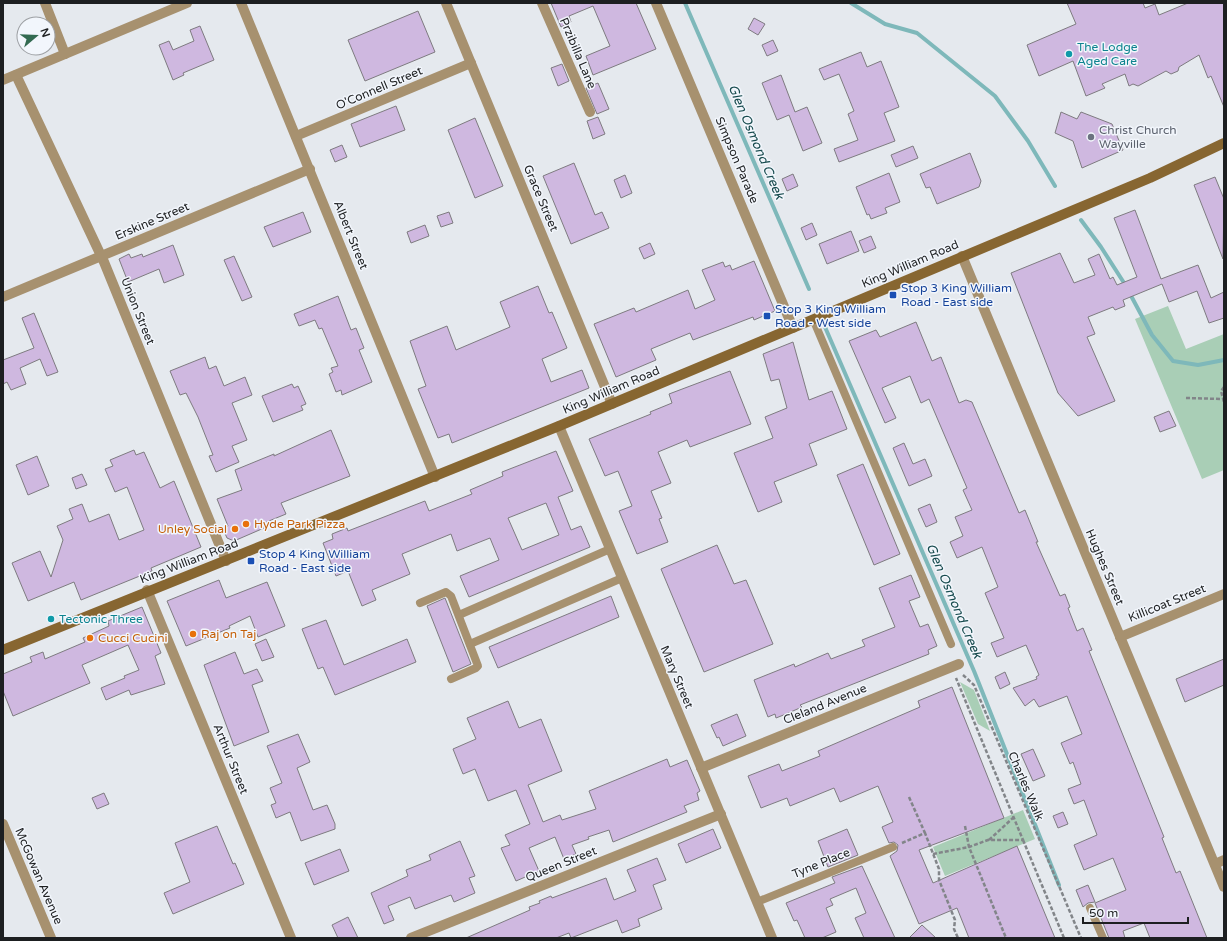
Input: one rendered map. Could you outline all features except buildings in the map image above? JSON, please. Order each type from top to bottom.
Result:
[{"type":"main road","name":"King William Road","points":[[3,650],[147,590],[226,561],[612,404],[1152,177],[1224,143]]},
{"type":"street","points":[[45,3],[65,54]]},
{"type":"street","points":[[3,80],[187,3]]},
{"type":"street","name":"Albert Street","points":[[241,3],[435,477]]},
{"type":"street","name":"Grace Street","points":[[446,3],[612,404]]},
{"type":"street","name":"Przibilla Lane","points":[[542,3],[590,112]]},
{"type":"street","name":"Simpson Parade","points":[[656,3],[793,328]]},
{"type":"street","name":"O'Connell Street","points":[[296,136],[471,63]]},
{"type":"street","name":"Union Street","points":[[16,75],[101,257],[226,561]]},
{"type":"street","name":"Erskine Street","points":[[3,297],[310,169]]},
{"type":"street","name":"Hughes Street","points":[[962,256],[1120,637],[1219,862],[1224,887]]},
{"type":"street","name":"Mary Street","points":[[559,426],[772,938]]},
{"type":"street","name":"Arthur Street","points":[[147,590],[291,938]]},
{"type":"street","name":"Killicoat Street","points":[[1120,637],[1224,594]]},
{"type":"street","name":"Cleland Avenue","points":[[701,768],[959,664]]},
{"type":"street","name":"Queen Street","points":[[411,938],[720,814]]},
{"type":"street","name":"McGowan Avenue","points":[[3,824],[51,938]]},
{"type":"lane","points":[[813,319],[951,644]]},
{"type":"lane","points":[[459,615],[610,549]]},
{"type":"lane","points":[[470,644],[622,578]]},
{"type":"lane","points":[[420,603],[446,592],[451,596],[459,615],[478,666],[451,679]]},
{"type":"lane","name":"Tyne Place","points":[[758,902],[893,847]]},
{"type":"lane","points":[[1090,908],[1103,938]]},
{"type":"path","points":[[1224,387],[1221,391],[1224,402]]},
{"type":"path","points":[[1186,398],[1223,399]]},
{"type":"path","name":"Charles Walk","points":[[959,664],[964,678],[974,685],[1081,938]]},
{"type":"path","points":[[956,677],[1064,938]]},
{"type":"path","points":[[909,797],[939,869],[939,880],[955,920],[954,929],[958,938]]},
{"type":"path","points":[[933,854],[970,847],[988,840],[1014,817]]},
{"type":"path","points":[[965,826],[970,847],[1006,938]]},
{"type":"path","points":[[893,847],[924,833]]},
{"type":"path","points":[[988,840],[1023,840]]},
{"type":"green space","points":[[1168,306],[1186,349],[1224,334],[1224,470],[1202,479],[1135,319]]},
{"type":"green space","points":[[960,682],[974,690],[990,731],[978,724]]},
{"type":"green space","points":[[1023,810],[1035,839],[945,876],[933,847]]},
{"type":"waterway","name":"Glen Osmond Creek","points":[[685,3],[809,289]]},
{"type":"waterway","points":[[851,3],[885,24],[917,33],[995,96],[1028,141],[1055,186]]},
{"type":"waterway","points":[[1081,220],[1101,247],[1126,286]]},
{"type":"waterway","points":[[1129,292],[1152,335],[1173,361],[1198,365],[1224,360]]},
{"type":"waterway","name":"Glen Osmond Creek","points":[[825,327],[974,671],[1059,885]]},
{"type":"place","name":"The Lodge Aged Care","points":[[1069,54]]},
{"type":"place","name":"Christ Church Wayville","points":[[1091,137]]},
{"type":"place","name":"Stop 3 King William Road - East side","points":[[893,295]]},
{"type":"place","name":"Stop 3 King William Road - West side","points":[[767,316]]},
{"type":"place","name":"Hyde Park Pizza","points":[[246,524]]},
{"type":"place","name":"Unley Social","points":[[235,529]]},
{"type":"place","name":"Stop 4 King William Road - East side","points":[[251,561]]},
{"type":"place","name":"Tectonic Three","points":[[51,619]]},
{"type":"place","name":"Raj on Taj","points":[[193,634]]},
{"type":"place","name":"Cucci Cucini","points":[[90,638]]}]
